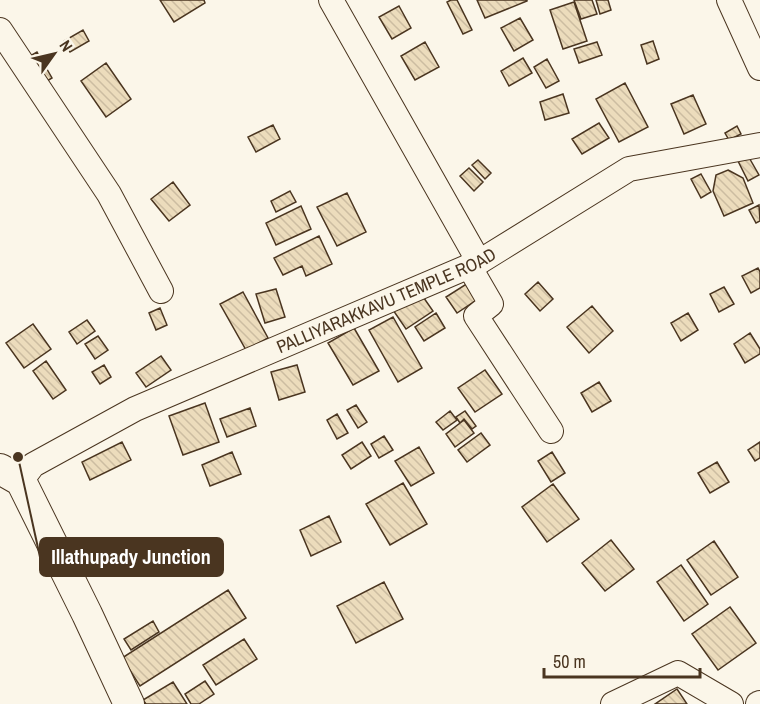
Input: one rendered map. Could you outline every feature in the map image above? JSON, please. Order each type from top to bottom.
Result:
[{"type":"main road","points":[[10,475],[87,614],[129,704]]},
{"type":"street","points":[[331,0],[474,264],[491,304],[476,316],[550,431]]},
{"type":"street","points":[[729,0],[760,68]]},
{"type":"street","points":[[0,30],[109,194],[161,291]]},
{"type":"street","name":"PALLIYARAKKAVU TEMPLE ROAD","points":[[10,475],[135,410],[474,264],[629,169],[760,145]]},
{"type":"street","points":[[613,704],[678,673],[731,704]]},
{"type":"building","points":[[160,0],[204,0],[205,3],[174,22]]},
{"type":"building","points":[[457,0],[472,30],[463,34],[447,2]]},
{"type":"building","points":[[477,0],[527,0],[527,1],[485,18]]},
{"type":"building","points":[[574,0],[592,0],[597,14],[581,19]]},
{"type":"building","points":[[596,0],[608,0],[611,10],[600,14]]},
{"type":"building","points":[[574,2],[587,41],[563,49],[550,10]]},
{"type":"building","points":[[399,6],[411,28],[392,39],[379,17]]},
{"type":"building","points":[[520,18],[533,40],[514,51],[501,28]]},
{"type":"building","points":[[83,30],[89,41],[70,52],[64,41]]},
{"type":"building","points":[[653,41],[659,59],[647,64],[641,45]]},
{"type":"building","points":[[425,42],[439,67],[415,80],[401,56]]},
{"type":"building","points":[[597,42],[602,55],[579,63],[574,49]]},
{"type":"building","points":[[37,52],[52,78],[39,86],[23,60]]},
{"type":"building","points":[[523,58],[532,73],[509,86],[501,71]]},
{"type":"building","points":[[547,59],[559,81],[546,88],[534,67]]},
{"type":"building","points":[[106,63],[131,99],[106,117],[81,81]]},
{"type":"building","points":[[625,83],[648,127],[619,142],[596,99]]},
{"type":"building","points":[[563,94],[569,113],[545,120],[540,102]]},
{"type":"building","points":[[693,95],[706,124],[684,134],[671,104]]},
{"type":"building","points":[[599,123],[609,138],[582,154],[572,139]]},
{"type":"building","points":[[273,125],[280,139],[256,152],[248,137]]},
{"type":"building","points":[[737,126],[741,134],[729,140],[725,133]]},
{"type":"building","points":[[747,154],[759,175],[748,181],[737,159]]},
{"type":"building","points":[[478,160],[491,173],[485,179],[472,165]]},
{"type":"building","points":[[469,168],[483,182],[474,191],[460,176]]},
{"type":"building","points":[[728,170],[743,178],[753,203],[724,216],[713,191],[716,175]]},
{"type":"building","points":[[701,174],[711,192],[701,198],[691,179]]},
{"type":"building","points":[[173,182],[190,205],[169,221],[151,199]]},
{"type":"building","points":[[290,191],[296,202],[276,212],[271,201]]},
{"type":"building","points":[[347,193],[366,232],[337,246],[317,207]]},
{"type":"building","points":[[759,205],[760,221],[756,223],[749,210]]},
{"type":"building","points":[[301,206],[311,229],[276,245],[266,223]]},
{"type":"building","points":[[319,236],[332,264],[306,276],[302,266],[283,275],[274,258]]},
{"type":"building","points":[[758,268],[760,288],[751,293],[742,276]]},
{"type":"building","points":[[538,282],[553,299],[540,311],[525,294]]},
{"type":"building","points":[[468,283],[478,299],[457,313],[446,297]]},
{"type":"building","points":[[724,287],[734,304],[719,312],[710,294]]},
{"type":"building","points":[[276,289],[285,317],[265,323],[256,294]]},
{"type":"building","points":[[419,291],[433,311],[406,329],[393,310]]},
{"type":"building","points":[[243,292],[268,338],[246,350],[220,304]]},
{"type":"building","points":[[592,306],[613,331],[589,353],[567,327]]},
{"type":"building","points":[[160,308],[167,325],[156,330],[149,313]]},
{"type":"building","points":[[436,313],[445,328],[424,341],[415,327]]},
{"type":"building","points":[[688,313],[698,330],[681,341],[671,323]]},
{"type":"building","points":[[393,317],[422,368],[398,382],[369,330]]},
{"type":"building","points":[[87,320],[95,331],[77,344],[69,332]]},
{"type":"building","points":[[33,324],[51,349],[24,368],[6,343]]},
{"type":"building","points":[[354,328],[379,371],[353,385],[328,343]]},
{"type":"building","points":[[750,333],[760,349],[760,354],[745,363],[734,344]]},
{"type":"building","points":[[98,336],[108,350],[95,359],[85,344]]},
{"type":"building","points":[[161,356],[171,370],[146,387],[136,373]]},
{"type":"building","points":[[46,361],[66,390],[53,399],[33,371]]},
{"type":"building","points":[[104,365],[111,377],[100,384],[92,372]]},
{"type":"building","points":[[297,365],[305,392],[279,400],[271,372]]},
{"type":"building","points":[[485,370],[502,394],[475,412],[458,388]]},
{"type":"building","points":[[599,382],[611,401],[592,412],[581,393]]},
{"type":"building","points":[[205,403],[219,442],[183,455],[169,416]]},
{"type":"building","points":[[356,405],[367,422],[358,428],[347,410]]},
{"type":"building","points":[[250,408],[256,426],[227,437],[220,419]]},
{"type":"building","points":[[450,411],[457,420],[443,430],[436,422]]},
{"type":"building","points":[[465,411],[476,426],[472,429],[464,419],[460,423],[456,417]]},
{"type":"building","points":[[337,414],[348,433],[337,439],[327,420]]},
{"type":"building","points":[[464,420],[474,433],[455,447],[446,434]]},
{"type":"building","points":[[481,433],[490,445],[467,462],[458,450]]},
{"type":"building","points":[[384,436],[393,450],[379,458],[371,444]]},
{"type":"building","points":[[122,442],[131,460],[90,480],[82,462]]},
{"type":"building","points":[[362,442],[371,456],[351,469],[342,455]]},
{"type":"building","points":[[760,442],[760,458],[755,461],[748,450]]},
{"type":"building","points":[[419,447],[434,473],[411,486],[395,461]]},
{"type":"building","points":[[232,452],[241,474],[210,486],[202,465]]},
{"type":"building","points":[[552,452],[565,473],[551,482],[538,461]]},
{"type":"building","points":[[717,462],[729,482],[710,493],[698,473]]},
{"type":"building","points":[[403,483],[427,524],[390,545],[366,504]]},
{"type":"building","points":[[553,484],[579,519],[547,542],[522,507]]},
{"type":"building","points":[[329,516],[341,542],[311,556],[300,530]]},
{"type":"building","points":[[611,540],[634,569],[605,591],[582,563]]},
{"type":"building","points":[[714,541],[738,577],[711,595],[687,560]]},
{"type":"building","points":[[681,565],[708,604],[684,621],[657,582]]},
{"type":"building","points":[[384,582],[403,619],[356,643],[337,606]]},
{"type":"building","points":[[228,590],[246,618],[140,686],[122,658]]},
{"type":"building","points":[[730,607],[756,643],[718,670],[692,634]]},
{"type":"building","points":[[153,621],[159,632],[131,650],[124,639]]},
{"type":"building","points":[[244,639],[257,659],[216,685],[203,665]]},
{"type":"building","points":[[205,681],[214,694],[199,704],[191,704],[185,694]]},
{"type":"building","points":[[173,682],[187,704],[146,704],[143,700]]},
{"type":"building","points":[[677,689],[687,704],[655,704]]},
{"type":"place","name":"Illathupady Junction","points":[[18,457]]}]
